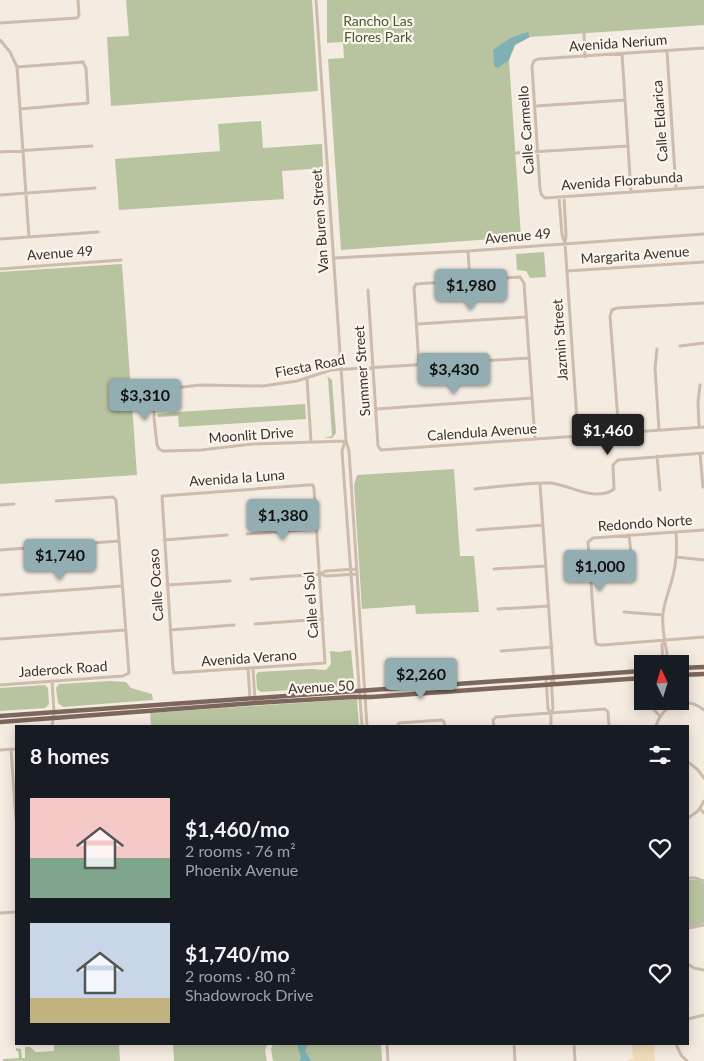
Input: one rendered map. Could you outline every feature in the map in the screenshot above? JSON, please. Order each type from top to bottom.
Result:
[{"type":"main road","points":[[689,668],[704,667]]},
{"type":"main road","name":"Avenue 50","points":[[0,722],[53,723],[253,700],[362,690],[634,672]]},
{"type":"main road","points":[[689,675],[704,674]]},
{"type":"main road","name":"Avenue 50","points":[[0,716],[253,700],[395,695],[634,679]]},
{"type":"main road","points":[[395,695],[430,690],[435,685],[441,690],[474,687],[482,689]]},
{"type":"street","points":[[0,23],[78,17],[78,0]]},
{"type":"street","name":"Van Buren Street","points":[[316,0],[346,441],[349,451],[362,690]]},
{"type":"street","points":[[584,32],[585,57]]},
{"type":"street","points":[[0,40],[10,52],[17,67],[29,237]]},
{"type":"street","name":"Avenida Nerium","points":[[534,61],[538,58],[585,57],[704,48]]},
{"type":"street","name":"Calle Eldarica","points":[[667,51],[676,189]]},
{"type":"street","points":[[622,54],[631,192]]},
{"type":"street","name":"Calle Carmello","points":[[534,61],[532,66],[541,192],[543,196]]},
{"type":"street","points":[[17,67],[85,63],[88,103],[20,109]]},
{"type":"street","points":[[536,106],[625,100]]},
{"type":"street","points":[[0,152],[92,146]]},
{"type":"street","points":[[515,153],[628,146]]},
{"type":"street","name":"Avenida Florabunda","points":[[543,196],[547,198],[704,187]]},
{"type":"street","points":[[0,195],[95,188]]},
{"type":"street","name":"Jazmin Street","points":[[561,197],[562,234],[565,243],[578,436]]},
{"type":"street","points":[[0,239],[98,232]]},
{"type":"street","name":"Avenue 49","points":[[334,258],[468,251],[704,234]]},
{"type":"street","points":[[468,251],[470,280]]},
{"type":"street","name":"Avenue 49","points":[[0,269],[121,260]]},
{"type":"street","name":"Margarita Avenue","points":[[567,271],[704,262]]},
{"type":"street","points":[[419,364],[414,288],[416,284],[517,276],[523,278],[535,439]]},
{"type":"street","name":"Summer Street","points":[[368,290],[378,446],[381,450]]},
{"type":"street","points":[[619,433],[610,312],[614,308],[704,303]]},
{"type":"street","points":[[417,324],[526,317]]},
{"type":"street","points":[[680,346],[704,343]]},
{"type":"street","points":[[657,349],[655,368],[659,430]]},
{"type":"street","name":"Fiesta Road","points":[[159,449],[154,418],[155,391],[200,385],[275,385],[307,378],[331,370],[529,358]]},
{"type":"street","points":[[307,378],[311,442]]},
{"type":"street","points":[[700,385],[698,402],[702,427]]},
{"type":"street","points":[[376,409],[532,398]]},
{"type":"street","name":"Calendula Avenue","points":[[381,450],[702,427]]},
{"type":"street","name":"Van Buren Street","points":[[346,441],[342,451],[351,572],[367,725]]},
{"type":"street","name":"Moonlit Drive","points":[[159,449],[189,451],[238,445],[346,441]]},
{"type":"street","points":[[475,489],[540,484],[558,485],[584,493],[608,492],[614,489],[615,486],[613,464],[618,460],[702,453],[703,487]]},
{"type":"street","points":[[657,456],[660,490]]},
{"type":"street","points":[[540,484],[552,647],[548,709],[552,725]]},
{"type":"street","name":"Avenida la Luna","points":[[162,496],[313,485]]},
{"type":"street","name":"Calle el Sol","points":[[313,485],[325,663]]},
{"type":"street","name":"Calle Ocaso","points":[[162,496],[174,673]]},
{"type":"street","points":[[0,639],[126,630],[115,498],[56,501]]},
{"type":"street","points":[[0,505],[14,504]]},
{"type":"street","points":[[477,530],[543,525]]},
{"type":"street","points":[[248,534],[317,529]]},
{"type":"street","name":"Redondo Norte","points":[[664,640],[596,644],[589,540],[704,530]]},
{"type":"street","points":[[663,655],[663,615],[676,557],[676,532]]},
{"type":"street","points":[[164,540],[227,536]]},
{"type":"street","points":[[630,536],[632,564]]},
{"type":"street","points":[[0,550],[119,541]]},
{"type":"street","points":[[676,557],[704,560]]},
{"type":"street","points":[[494,569],[546,566]]},
{"type":"street","points":[[251,579],[320,574],[326,571],[357,572]]},
{"type":"street","points":[[167,585],[230,581]]},
{"type":"street","points":[[0,594],[122,586]]},
{"type":"street","points":[[498,610],[548,606]]},
{"type":"street","points":[[624,612],[663,615]]},
{"type":"street","points":[[255,624],[323,619]]},
{"type":"street","points":[[170,630],[234,625]]},
{"type":"street","name":"Jaderock Road","points":[[0,685],[128,674],[126,630]]},
{"type":"street","points":[[664,640],[704,637]]},
{"type":"street","points":[[664,640],[667,644],[668,655]]},
{"type":"street","points":[[502,651],[552,647]]},
{"type":"street","name":"Avenida Verano","points":[[174,673],[325,663]]},
{"type":"street","points":[[250,669],[253,700]]},
{"type":"street","points":[[550,677],[551,684]]},
{"type":"street","points":[[52,681],[53,723]]},
{"type":"street","name":"Van Buren Street","points":[[362,725],[363,696]]},
{"type":"street","points":[[689,703],[695,704],[704,710]]},
{"type":"street","points":[[494,725],[494,718],[607,710],[609,725]]},
{"type":"street","points":[[654,710],[660,716]]},
{"type":"street","points":[[656,725],[665,710]]},
{"type":"street","points":[[397,725],[443,720],[445,725]]},
{"type":"street","points":[[0,750],[15,749]]},
{"type":"street","points":[[11,750],[15,806]]},
{"type":"street","points":[[689,763],[697,768],[704,778]]},
{"type":"street","points":[[689,817],[700,809],[704,801]]},
{"type":"street","points":[[700,809],[704,813]]},
{"type":"street","points":[[689,877],[704,881]]},
{"type":"street","points":[[0,913],[15,912]]},
{"type":"street","points":[[689,928],[704,925]]},
{"type":"street","points":[[689,966],[704,970]]},
{"type":"street","points":[[689,1019],[704,1014]]},
{"type":"street","points":[[387,1045],[388,1061]]},
{"type":"street","points":[[514,1045],[515,1061]]},
{"type":"street","points":[[574,1045],[575,1061]]},
{"type":"street","points":[[676,1045],[681,1055],[687,1061]]},
{"type":"green space","points":[[126,0],[312,0],[318,91],[111,106],[107,37],[129,36]]},
{"type":"green space","name":"Rancho Las Flores Park","points":[[327,0],[704,0],[704,25],[530,37],[529,34],[510,38],[503,44],[509,60],[521,237],[341,250],[328,59],[344,58],[343,42],[327,43]]},
{"type":"green space","points":[[261,121],[263,148],[322,144],[323,168],[282,171],[284,199],[119,210],[115,159],[220,151],[218,124]]},
{"type":"green space","points":[[544,252],[546,277],[530,278],[526,271],[517,270],[516,254]]},
{"type":"green space","points":[[122,264],[137,475],[0,484],[0,272]]},
{"type":"green space","points":[[327,376],[332,380],[336,433],[332,438],[324,438],[332,436]]},
{"type":"green space","points":[[305,404],[306,419],[179,427],[178,416],[158,417],[157,414],[178,412]]},
{"type":"green space","points":[[454,469],[460,556],[474,556],[479,612],[416,614],[415,605],[362,609],[354,485],[357,475]]},
{"type":"green space","points":[[351,650],[354,681],[348,686],[261,692],[257,689],[256,675],[258,672],[326,670],[331,664],[330,651]]},
{"type":"green space","points":[[126,682],[131,688],[152,694],[153,700],[63,707],[58,703],[56,688],[59,684]]},
{"type":"green space","points":[[45,685],[48,688],[49,704],[45,708],[0,711],[0,688]]},
{"type":"green space","points":[[357,699],[359,725],[151,725],[150,713]]},
{"type":"green space","points":[[689,880],[697,880],[704,883],[704,923],[689,926]]},
{"type":"green space","points":[[54,1045],[119,1045],[120,1061],[3,1061],[3,1059],[19,1058],[16,1048],[21,1049],[22,1058],[25,1058],[25,1047],[30,1047],[36,1052],[54,1051]]},
{"type":"green space","points":[[173,1045],[268,1045],[265,1050],[267,1061],[174,1061]]},
{"type":"green space","points":[[273,1045],[381,1045],[382,1061],[273,1061],[271,1049]]},
{"type":"sand","points":[[632,1045],[654,1045],[655,1061],[627,1061],[633,1058]]},
{"type":"water","points":[[528,32],[530,37],[515,45],[509,60],[498,68],[494,66],[493,50],[510,38]]},
{"type":"water","points":[[297,1045],[308,1045],[305,1051],[311,1061],[299,1061],[301,1058]]}]
